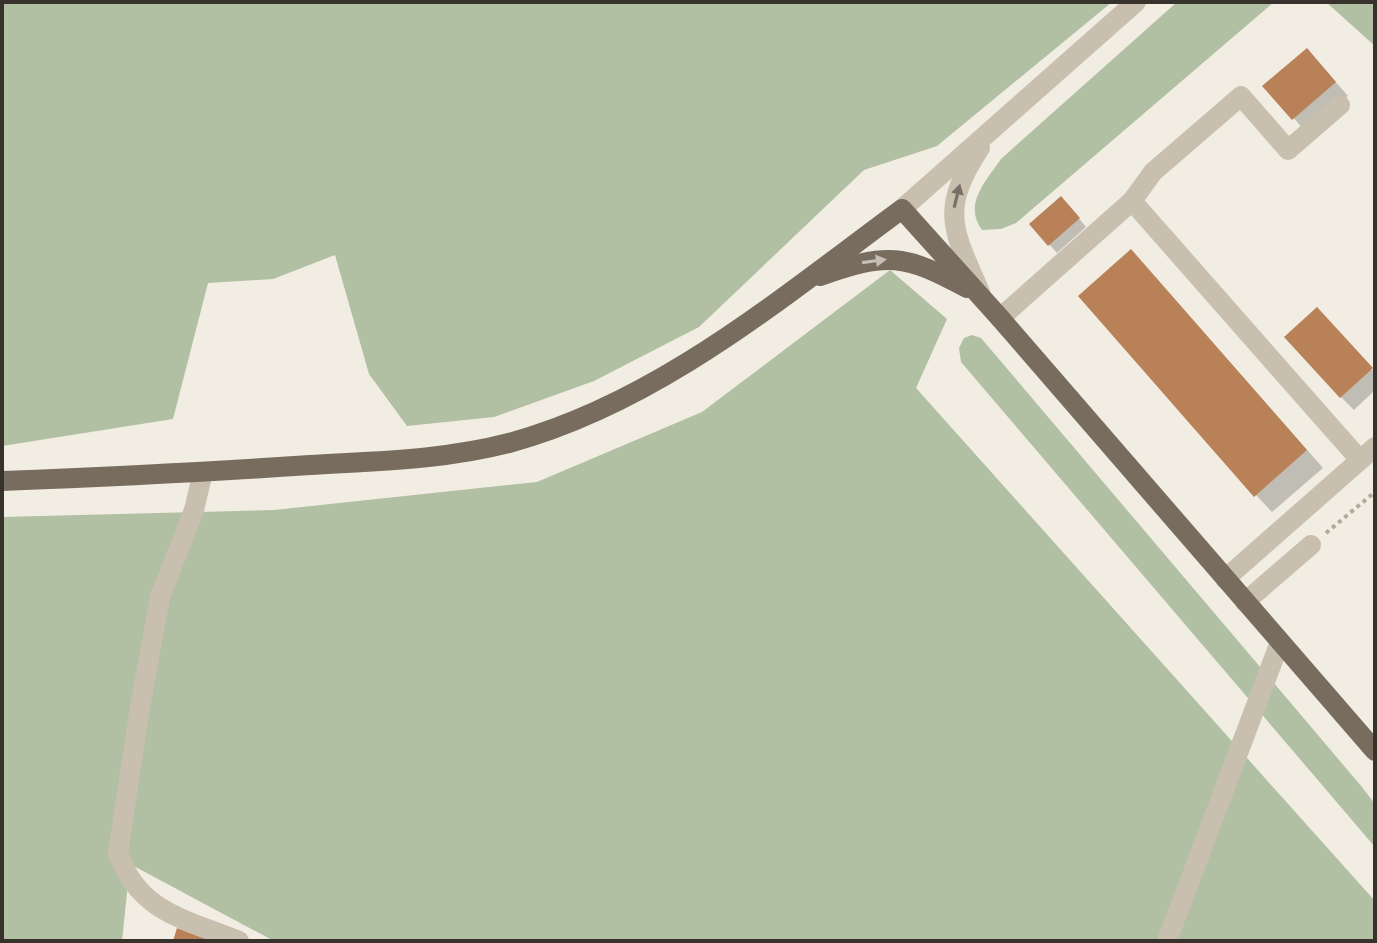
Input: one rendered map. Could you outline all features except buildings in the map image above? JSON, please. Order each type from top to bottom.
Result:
[{"type":"main road","points":[[2,481],[422,458],[509,443],[574,419],[650,385],[721,340],[902,209],[1375,751]]},
{"type":"main road","points":[[800,284],[852,265],[896,259],[922,265],[981,296]]},
{"type":"street","points":[[902,209],[1136,2]]},
{"type":"street","points":[[1000,318],[1132,201],[1153,172],[1241,96],[1288,150],[1340,105]]},
{"type":"street","points":[[981,296],[961,252],[952,222],[955,196],[966,169],[995,125]]},
{"type":"street","points":[[1132,201],[1368,453],[1225,579]]},
{"type":"street","points":[[203,472],[194,510],[160,597],[118,853],[124,872],[140,895],[159,909],[239,941]]},
{"type":"street","points":[[1245,602],[1318,540]]},
{"type":"street","points":[[1167,941],[1280,642]]},
{"type":"path","points":[[1318,540],[1375,492]]},
{"type":"green space","points":[[2,2],[1112,2],[937,146],[864,170],[699,327],[594,381],[494,417],[407,426],[369,374],[335,255],[273,279],[208,283],[173,419],[2,446]]},
{"type":"green space","points":[[1177,2],[1274,2],[1016,223],[1001,229],[982,230],[975,211],[976,202],[983,184],[1001,159]]},
{"type":"green space","points":[[1326,2],[1375,2],[1375,46]]},
{"type":"green space","points":[[890,270],[947,319],[916,388],[1375,901],[1375,941],[274,941],[130,864],[122,941],[2,941],[2,517],[274,510],[537,482],[702,412]]},
{"type":"green space","points":[[972,335],[981,338],[1362,787],[1375,804],[1375,847],[961,362],[959,348],[964,338]]}]
